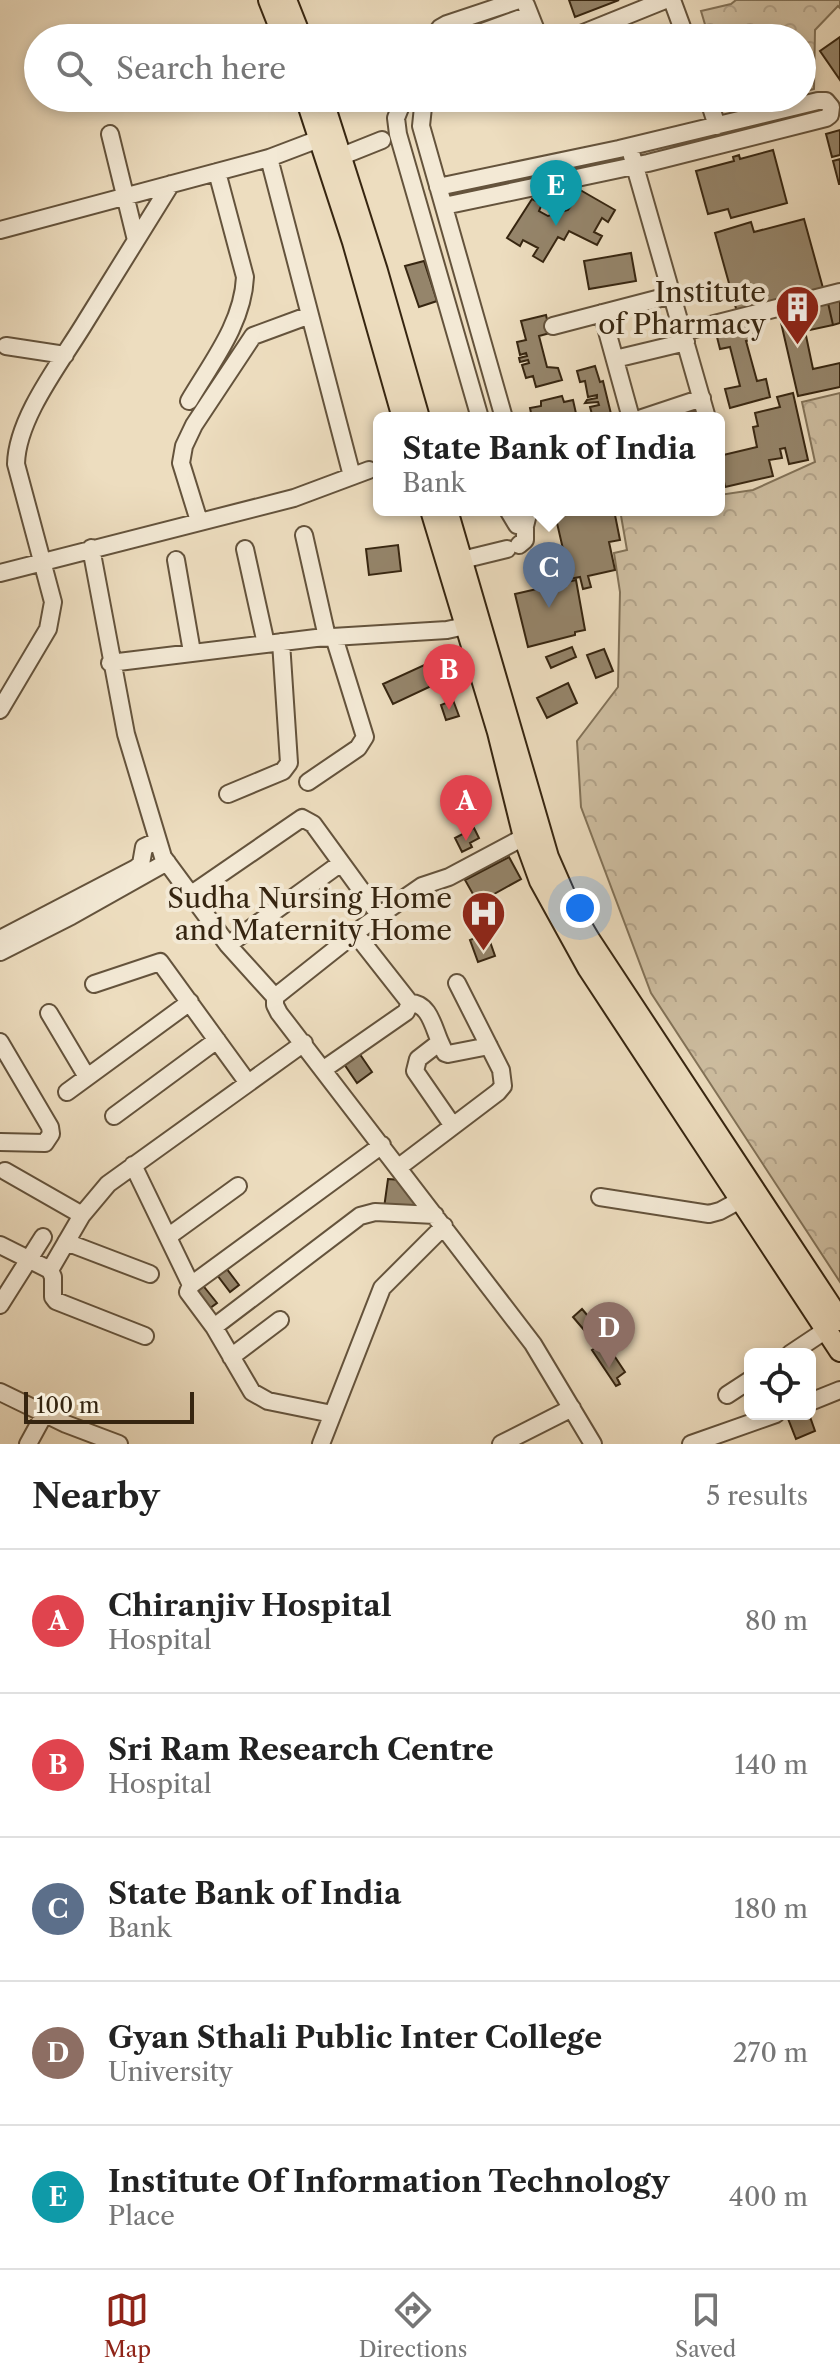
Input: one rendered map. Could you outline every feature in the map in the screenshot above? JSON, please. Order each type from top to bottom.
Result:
[{"type":"main road","points":[[269,0],[278,24]]},
{"type":"main road","points":[[286,0],[295,24]]},
{"type":"main road","points":[[310,112],[319,139],[334,159],[417,412]]},
{"type":"main road","points":[[325,112],[334,159],[401,412]]},
{"type":"main road","points":[[433,516],[473,624],[548,857],[569,905],[833,1325],[840,1351]]},
{"type":"main road","points":[[449,516],[462,560],[473,624],[524,837],[540,881],[588,968],[742,1199],[833,1325]]},
{"type":"street","points":[[606,24],[665,0]]},
{"type":"street","points":[[672,0],[681,24]]},
{"type":"street","points":[[447,24],[524,5]]},
{"type":"street","points":[[491,24],[524,5]]},
{"type":"street","points":[[524,5],[533,24]]},
{"type":"street","points":[[441,197],[635,165],[830,115],[831,107],[826,101],[816,101]]},
{"type":"street","points":[[398,112],[390,137],[418,203],[478,412]]},
{"type":"street","points":[[422,112],[421,126],[502,412]]},
{"type":"street","points":[[712,112],[717,126]]},
{"type":"street","points":[[418,203],[774,112]]},
{"type":"street","points":[[334,159],[421,126]]},
{"type":"street","points":[[110,134],[136,240]]},
{"type":"street","points":[[0,230],[269,158],[319,139]]},
{"type":"street","points":[[630,147],[706,412]]},
{"type":"street","points":[[0,573],[294,498],[360,473],[310,315],[269,158]]},
{"type":"street","points":[[189,401],[233,327],[244,291],[245,277],[217,172]]},
{"type":"street","points":[[0,710],[48,629],[53,602],[16,464],[16,449],[22,431],[65,355],[171,184]]},
{"type":"street","points":[[615,359],[840,292]]},
{"type":"street","points":[[553,326],[672,295]]},
{"type":"street","points":[[602,313],[629,412]]},
{"type":"street","points":[[199,521],[181,463],[184,446],[194,425],[253,336],[310,315]]},
{"type":"street","points":[[6,346],[65,355]]},
{"type":"street","points":[[660,412],[702,398]]},
{"type":"street","points":[[512,516],[517,525],[527,518]]},
{"type":"street","points":[[462,560],[513,547],[525,540],[527,518]]},
{"type":"street","points":[[304,535],[330,637],[365,737],[358,748],[308,782]]},
{"type":"street","points":[[91,548],[110,663],[126,734],[157,841],[167,862],[228,945],[275,997],[279,1013],[533,1344],[593,1444]]},
{"type":"street","points":[[228,794],[283,771],[289,763],[274,643],[245,549]]},
{"type":"street","points":[[176,560],[192,652]]},
{"type":"street","points":[[110,663],[330,637],[447,630],[473,624]]},
{"type":"street","points":[[190,895],[302,818],[313,824],[380,916]]},
{"type":"street","points":[[275,997],[355,933],[422,886],[449,877],[524,837]]},
{"type":"street","points":[[0,939],[136,868],[141,864],[144,847],[157,841]]},
{"type":"street","points":[[0,952],[167,862]]},
{"type":"street","points":[[228,945],[341,863]]},
{"type":"street","points":[[355,933],[410,1003]]},
{"type":"street","points":[[94,984],[160,962],[248,1083]]},
{"type":"street","points":[[399,1167],[503,1086],[501,1070],[457,983]]},
{"type":"street","points":[[67,1092],[190,1002]]},
{"type":"street","points":[[410,1003],[425,1008],[445,1053],[489,1046]]},
{"type":"street","points":[[324,1069],[406,1012],[410,1003]]},
{"type":"street","points":[[49,1013],[87,1077]]},
{"type":"street","points":[[114,1116],[217,1040]]},
{"type":"street","points":[[0,1042],[50,1127],[51,1134],[45,1143],[0,1142]]},
{"type":"street","points":[[440,1042],[418,1059],[414,1067],[453,1126]]},
{"type":"street","points":[[50,1270],[82,1215],[108,1184],[304,1043]]},
{"type":"street","points":[[332,1414],[258,1397],[247,1386],[214,1327],[188,1292],[191,1285],[382,1145]]},
{"type":"street","points":[[133,1165],[191,1285]]},
{"type":"street","points":[[5,1171],[82,1215]]},
{"type":"street","points":[[169,1236],[238,1186]]},
{"type":"street","points":[[600,1197],[709,1214],[742,1199]]},
{"type":"street","points":[[214,1327],[360,1216],[375,1212],[440,1220]]},
{"type":"street","points":[[321,1444],[382,1288],[440,1220]]},
{"type":"street","points":[[0,1305],[43,1237]]},
{"type":"street","points":[[66,1242],[150,1274]]},
{"type":"street","points":[[0,1245],[50,1270],[56,1301],[145,1336]]},
{"type":"street","points":[[231,1357],[280,1320]]},
{"type":"street","points":[[799,1348],[833,1325]]},
{"type":"street","points":[[727,1395],[744,1384]]},
{"type":"street","points":[[816,1400],[840,1390]]},
{"type":"street","points":[[0,1392],[119,1444]]},
{"type":"street","points":[[501,1444],[572,1408]]},
{"type":"street","points":[[28,1444],[45,1413]]},
{"type":"street","points":[[691,1444],[759,1420]]},
{"type":"green space","points":[[736,0],[840,0],[840,8],[838,6],[816,29],[816,24],[705,24],[701,11]]},
{"type":"green space","points":[[840,393],[840,1282],[651,993],[581,807],[577,741],[618,687],[620,592],[614,553],[627,550],[621,516],[725,516],[725,494],[753,490],[815,462],[802,402]]},
{"type":"building","points":[[569,0],[619,0],[575,17]]},
{"type":"building","points":[[840,37],[840,80],[820,51]]},
{"type":"building","points":[[840,130],[840,155],[832,157],[826,134]]},
{"type":"building","points":[[773,150],[787,203],[731,218],[728,209],[708,214],[696,171],[734,161],[733,157],[739,155],[740,159]]},
{"type":"building","points":[[840,159],[840,184],[839,184],[833,161]]},
{"type":"building","points":[[575,187],[615,210],[608,222],[602,218],[594,232],[602,236],[597,245],[569,231],[564,240],[558,237],[543,262],[533,256],[538,248],[523,240],[520,246],[507,238],[532,199],[542,204],[539,211],[548,216],[568,210],[574,202],[569,199]]},
{"type":"building","points":[[804,219],[823,288],[737,312],[715,233],[751,222],[754,232]]},
{"type":"building","points":[[631,253],[636,281],[589,289],[584,261]]},
{"type":"building","points":[[424,261],[437,301],[419,307],[405,266]]},
{"type":"building","points":[[840,300],[840,323],[833,325],[828,303]]},
{"type":"building","name":"Institute of Pharmacy","points":[[828,303],[833,325],[805,331],[813,369],[840,363],[840,387],[798,396],[779,314]]},
{"type":"building","points":[[546,315],[550,333],[539,336],[547,367],[558,368],[562,380],[536,387],[533,376],[526,378],[522,365],[529,363],[528,360],[520,362],[519,358],[527,356],[526,353],[520,355],[517,342],[526,340],[521,321]]},
{"type":"building","points":[[755,318],[760,337],[746,341],[757,381],[766,379],[770,397],[730,408],[725,389],[740,386],[730,347],[720,349],[715,329]]},
{"type":"building","points":[[595,366],[600,382],[603,381],[611,412],[591,412],[590,407],[599,405],[598,402],[585,403],[597,398],[597,395],[588,397],[585,381],[580,382],[577,371]]},
{"type":"building","points":[[793,393],[808,460],[789,464],[785,448],[780,449],[782,458],[769,460],[773,476],[725,487],[725,455],[757,447],[753,427],[758,426],[755,413],[780,407],[777,397]]},
{"type":"building","points":[[562,396],[564,402],[573,400],[576,412],[531,412],[530,408],[541,406],[541,401]]},
{"type":"building","points":[[555,516],[615,516],[620,540],[609,542],[615,570],[588,576],[591,587],[583,589],[580,577],[564,580],[557,551],[563,549]]},
{"type":"building","points":[[398,545],[401,571],[369,575],[366,549]]},
{"type":"building","points":[[576,580],[585,630],[528,647],[515,594]]},
{"type":"building","points":[[572,647],[576,657],[551,668],[546,657]]},
{"type":"building","points":[[604,649],[613,671],[596,678],[587,655]]},
{"type":"building","points":[[433,661],[442,681],[393,704],[383,684]]},
{"type":"building","points":[[568,683],[577,703],[547,718],[537,698]]},
{"type":"building","points":[[453,700],[459,716],[446,720],[441,705]]},
{"type":"building","points":[[474,828],[479,838],[470,843],[472,847],[462,852],[455,838]]},
{"type":"building","points":[[509,857],[521,879],[478,903],[465,880]]},
{"type":"building","points":[[487,933],[495,956],[478,962],[470,940]]},
{"type":"building","points":[[357,1050],[372,1072],[357,1083],[342,1061]]},
{"type":"building","points":[[388,1179],[401,1180],[418,1208],[384,1208]]},
{"type":"building","points":[[223,1264],[239,1285],[230,1292],[214,1271]]},
{"type":"building","points":[[201,1283],[217,1303],[206,1311],[191,1291]]},
{"type":"building","points":[[582,1309],[599,1329],[590,1337],[573,1317]]},
{"type":"building","points":[[605,1342],[625,1372],[617,1378],[620,1384],[616,1386],[592,1350]]},
{"type":"building","points":[[789,1420],[811,1420],[815,1431],[796,1439]]},
{"type":"place","name":"Institute Of Information Technology","points":[[556,226]]},
{"type":"place","name":"Institute of Pharmacy","points":[[797,347]]},
{"type":"place","name":"State Bank of India","points":[[549,608]]},
{"type":"place","name":"Sri Ram Research Centre","points":[[449,710]]},
{"type":"place","name":"Chiranjiv Hospital","points":[[466,841]]},
{"type":"place","name":"Sudha Nursing Home and Maternity Home","points":[[483,953]]},
{"type":"place","name":"Gyan Sthali Public Inter College","points":[[609,1368]]}]
